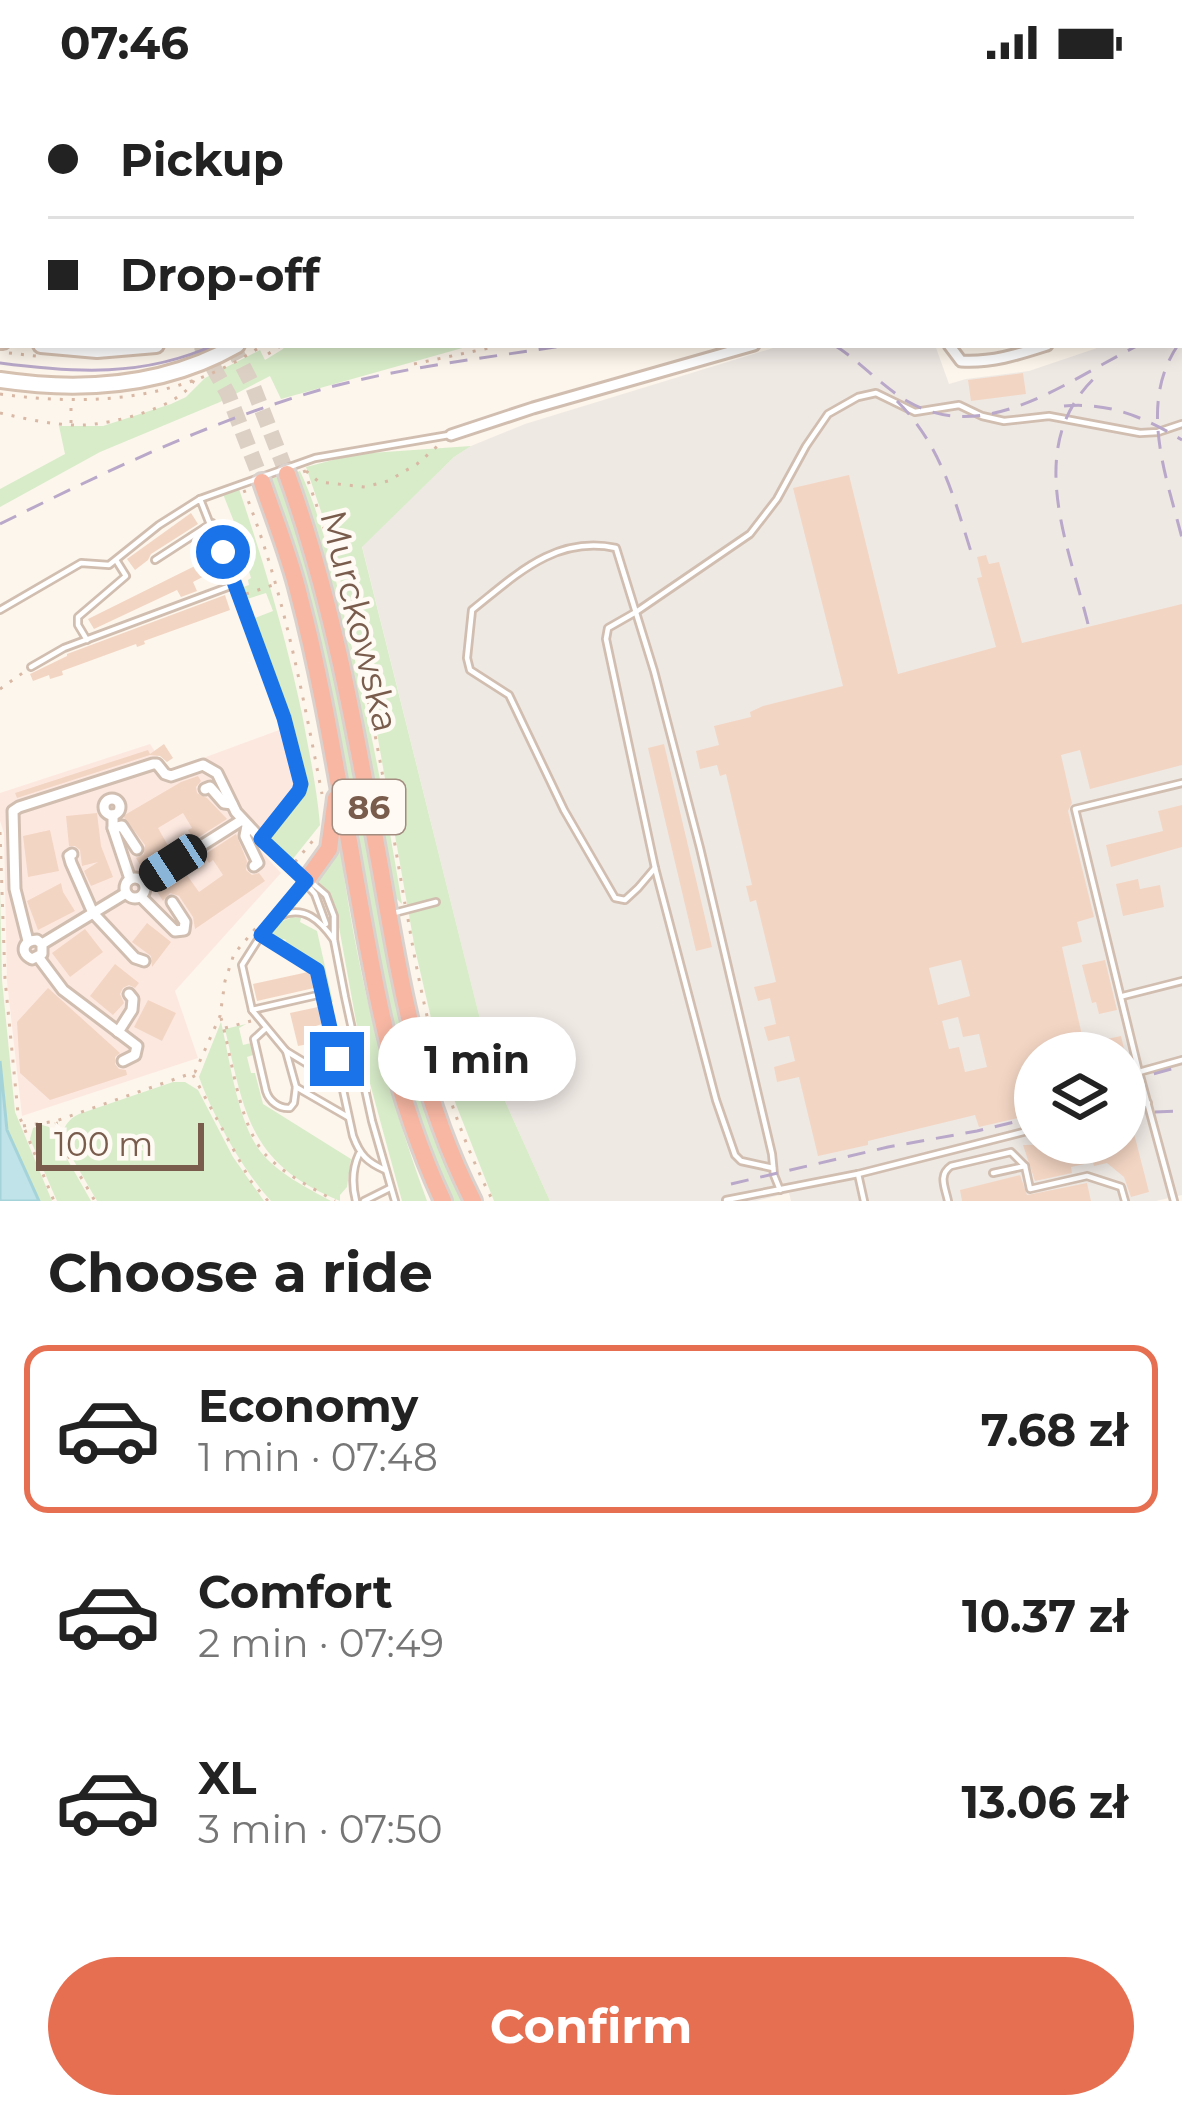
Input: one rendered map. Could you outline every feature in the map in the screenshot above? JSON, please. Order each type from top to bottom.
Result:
[{"type":"highway","name":"Murckowska","points":[[287,474],[337,640],[397,912],[406,1012],[425,1085],[473,1201]]},
{"type":"highway","name":"Murckowska","points":[[252,485],[299,594],[382,1028],[407,1114],[443,1201]]},
{"type":"highway","points":[[306,881],[329,849],[338,785]]},
{"type":"street","points":[[45,351],[130,348]]},
{"type":"street","points":[[0,380],[51,386],[114,385],[184,368],[230,348]]},
{"type":"street","points":[[451,435],[743,348]]},
{"type":"street","points":[[951,348],[961,361],[973,362],[1040,348]]},
{"type":"street","points":[[123,1061],[135,1055],[137,1046],[63,990],[39,958],[26,956],[23,950],[28,941],[15,889],[13,811],[153,764],[171,776],[203,765],[217,773],[232,804],[261,839]]},
{"type":"street","points":[[99,782],[109,800],[120,803],[113,828],[130,879]]},
{"type":"street","points":[[205,789],[210,787],[224,803],[232,804]]},
{"type":"street","points":[[245,823],[245,836],[258,863],[254,866]]},
{"type":"street","points":[[144,882],[245,823]]},
{"type":"street","points":[[113,828],[122,826],[137,849]]},
{"type":"street","points":[[72,854],[71,862],[93,913],[135,958],[144,961]]},
{"type":"street","points":[[130,879],[144,882],[140,896],[126,893],[130,879]]},
{"type":"street","points":[[42,944],[69,934],[126,893]]},
{"type":"street","points":[[140,896],[175,931],[184,930],[186,925],[172,902]]},
{"type":"street","points":[[28,941],[42,944]]},
{"type":"street","points":[[39,958],[42,944]]},
{"type":"street","points":[[118,1032],[137,1012],[129,994]]},
{"type":"lane","points":[[773,1168],[741,1161],[735,1155],[716,1100],[655,868],[606,639],[608,628],[750,534],[828,414],[857,397],[876,393],[915,412],[959,405],[1004,421],[1049,416],[1140,433],[1182,424]]},
{"type":"lane","points":[[0,610],[81,563],[109,565],[158,525],[200,499],[315,458],[451,435]]},
{"type":"lane","points":[[200,499],[284,718],[301,784],[261,839],[306,881],[334,940],[394,1201]]},
{"type":"lane","points":[[155,560],[212,523]]},
{"type":"lane","points":[[655,868],[625,900],[615,898],[564,810],[509,695],[470,670],[472,610],[515,573],[544,556],[597,544],[616,548],[654,670],[700,848],[780,1190]]},
{"type":"lane","points":[[87,640],[78,617],[125,576],[116,560]]},
{"type":"lane","points":[[31,668],[64,648],[233,585]]},
{"type":"lane","points":[[1131,1032],[1075,809],[1182,782]]},
{"type":"lane","points":[[306,881],[242,965],[258,1019],[286,1051],[342,1085]]},
{"type":"lane","points":[[306,881],[314,882],[326,895],[334,916],[334,940]]},
{"type":"lane","points":[[397,912],[436,902]]},
{"type":"lane","points":[[273,920],[286,913],[307,914],[322,923],[334,940]]},
{"type":"lane","points":[[261,935],[317,970],[359,1154],[353,1180],[360,1201],[391,1188]]},
{"type":"lane","points":[[1123,996],[1182,981]]},
{"type":"lane","points":[[252,1010],[322,994]]},
{"type":"lane","points":[[266,1028],[254,1039],[268,1099],[284,1109],[295,1103],[296,1087],[286,1051]]},
{"type":"lane","points":[[1146,1070],[1182,1060]]},
{"type":"lane","points":[[296,1087],[348,1117]]},
{"type":"lane","points":[[1146,1096],[1174,1201]]},
{"type":"lane","points":[[726,1200],[858,1174],[1014,1134]]},
{"type":"lane","points":[[948,1201],[945,1170],[1011,1152],[1025,1166],[1030,1189],[1087,1177],[1121,1186],[1125,1201]]},
{"type":"lane","points":[[359,1154],[386,1170]]},
{"type":"lane","points":[[993,1174],[1025,1166]]},
{"type":"lane","points":[[858,1174],[864,1201]]},
{"type":"path","points":[[268,354],[277,348]]},
{"type":"path","points":[[414,364],[489,348]]},
{"type":"path","points":[[0,352],[45,351]]},
{"type":"path","points":[[0,413],[71,425],[104,422],[164,404],[187,392],[194,380]]},
{"type":"path","points":[[71,406],[71,425]]},
{"type":"path","points":[[451,435],[417,464],[388,481],[365,487],[319,482],[304,470],[333,557],[368,695],[397,912],[442,1078],[493,1201]]},
{"type":"path","points":[[252,485],[323,800]]},
{"type":"path","points":[[238,597],[277,584]]},
{"type":"path","points":[[0,689],[31,668]]},
{"type":"path","points":[[301,784],[316,766]]},
{"type":"path","points":[[0,832],[4,979],[18,1113],[54,1201]]},
{"type":"path","points":[[295,862],[320,832]]},
{"type":"path","points":[[23,1126],[56,1121],[192,1074],[220,1016],[244,1112],[259,1146],[278,1166],[335,1201]]},
{"type":"path","points":[[224,1028],[258,1019]]},
{"type":"path","points":[[192,1074],[250,1180],[268,1201]]},
{"type":"path","points":[[56,1121],[61,1144],[94,1201]]},
{"type":"shaded area","points":[[773,348],[936,348],[949,384],[1029,371],[1097,348],[1182,348],[1182,1195],[1156,1201],[791,1201],[789,1193],[756,1201],[550,1201],[495,1079],[362,546],[471,446],[525,424]]},
{"type":"shaded area","points":[[282,729],[297,785],[258,833],[259,849],[281,873],[175,991],[198,1058],[22,1116],[7,981],[0,793],[150,744],[168,771]]},
{"type":"green space","points":[[462,348],[281,399],[270,376],[100,452],[0,507],[0,489],[65,454],[59,426],[103,426],[171,404],[205,378],[260,350],[265,360],[283,349]]},
{"type":"green space","points":[[471,446],[362,547],[495,1079],[550,1201],[494,1201],[444,1074],[415,949],[371,699],[306,467],[356,454]]},
{"type":"green space","points":[[300,471],[322,529],[348,631],[402,904],[395,897],[343,629],[295,473]]},
{"type":"green space","points":[[277,477],[324,625],[408,1055],[429,1124],[462,1201],[453,1201],[439,1170],[397,1046],[334,709],[313,616],[271,479]]},
{"type":"green space","points":[[239,489],[289,657],[317,797],[320,825],[292,860],[267,841],[306,781],[255,618],[273,611],[266,593],[247,599],[243,587],[251,578],[248,568],[235,569],[250,562],[223,494]]},
{"type":"green space","points":[[339,840],[373,1023],[427,1201],[402,1201],[362,1054],[335,905],[317,880]]},
{"type":"green space","points":[[0,886],[2,980],[15,1112],[52,1201],[39,1201],[7,1129],[0,1061]]},
{"type":"green space","points":[[293,917],[317,931],[333,1002],[329,1003],[321,969],[284,946],[286,940],[280,944],[274,940],[277,923]]},
{"type":"green space","points":[[221,1022],[252,1138],[284,1173],[331,1201],[271,1201],[239,1159],[199,1077]]},
{"type":"green space","points":[[246,1024],[239,1028],[243,1045],[251,1043],[253,1055],[247,1057],[263,1104],[351,1159],[340,1201],[287,1171],[256,1134],[225,1029]]},
{"type":"green space","points":[[185,1082],[198,1090],[233,1157],[264,1201],[97,1201],[63,1142],[66,1125],[79,1114]]},
{"type":"green space","points":[[49,1127],[91,1201],[57,1201],[30,1139],[33,1128]]},
{"type":"water","points":[[0,1061],[7,1130],[39,1201],[0,1201]]},
{"type":"building","points":[[1023,373],[1026,394],[971,401],[968,380]]},
{"type":"building","points":[[849,475],[898,674],[996,647],[977,578],[982,577],[977,557],[986,555],[989,564],[999,562],[1022,643],[1182,604],[1182,765],[1090,789],[1080,750],[1061,755],[1072,803],[1068,811],[1094,917],[1077,922],[1082,942],[1062,947],[1081,1032],[1014,1032],[1014,1119],[979,1127],[975,1115],[818,1156],[799,1077],[777,1082],[774,1067],[795,1061],[789,1036],[768,1041],[764,1027],[776,1024],[770,998],[758,1001],[754,987],[776,982],[756,900],[750,902],[746,886],[752,885],[726,774],[720,776],[717,765],[700,769],[696,751],[719,745],[714,726],[751,717],[750,712],[763,706],[843,686],[793,488]],"holes":[[[961,960],[970,996],[938,1005],[929,968]],[[958,1017],[963,1037],[979,1034],[987,1067],[965,1072],[959,1047],[949,1049],[942,1021]]]},
{"type":"building","points":[[191,513],[198,524],[135,570],[127,559]]},
{"type":"building","points":[[215,556],[220,568],[193,582],[197,591],[181,597],[177,590],[94,629],[88,619]]},
{"type":"building","points":[[225,595],[230,610],[62,671],[63,675],[33,681],[30,674],[67,654]]},
{"type":"building","points":[[164,744],[173,758],[167,762],[150,755],[17,798],[15,793],[148,750],[150,754]]},
{"type":"building","points":[[664,744],[712,947],[696,951],[648,748]]},
{"type":"building","points":[[198,776],[197,793],[227,819],[194,840],[183,813],[158,828],[171,851],[142,868],[136,858],[144,854],[145,845],[123,816]]},
{"type":"building","points":[[1182,805],[1182,847],[1111,867],[1106,845],[1163,831],[1158,811]]},
{"type":"building","points":[[97,813],[101,846],[113,877],[91,886],[84,871],[98,862],[82,866],[80,850],[69,846],[66,816]]},
{"type":"building","points":[[50,830],[59,871],[28,877],[23,836]]},
{"type":"building","points":[[236,834],[246,870],[259,873],[265,881],[195,929],[179,896],[170,893],[163,901],[156,890],[184,871],[199,892],[223,875],[204,855]]},
{"type":"building","points":[[1138,879],[1140,889],[1160,885],[1164,907],[1123,916],[1116,884]]},
{"type":"building","points":[[61,883],[75,911],[38,930],[27,901]]},
{"type":"building","points":[[147,923],[171,942],[152,967],[151,956],[132,942]]},
{"type":"building","points":[[85,929],[103,952],[70,977],[52,953]]},
{"type":"building","points":[[1105,960],[1117,1010],[1099,1014],[1082,965]]},
{"type":"building","points":[[115,964],[139,983],[123,988],[124,1003],[113,1015],[90,996]]},
{"type":"building","points":[[308,972],[314,988],[257,1001],[253,984]]},
{"type":"building","points":[[48,988],[120,1053],[115,1064],[127,1075],[50,1100],[20,1073],[17,1022]]},
{"type":"building","points":[[148,1000],[176,1013],[162,1041],[134,1027]]},
{"type":"building","points":[[318,1007],[319,1042],[298,1046],[290,1013]]},
{"type":"building","points":[[1029,1164],[1084,1164],[1071,1167],[1072,1173],[1035,1181]]},
{"type":"building","points":[[1108,1164],[1142,1164],[1149,1192],[1131,1197],[1124,1177]]},
{"type":"building","points":[[1020,1175],[1027,1195],[1087,1183],[1091,1201],[962,1201],[960,1190]]},
{"type":"tunnel","points":[[203,348],[228,394],[262,482]]},
{"type":"tunnel","points":[[234,348],[287,474]]},
{"type":"tram line","points":[[0,363],[109,370],[162,363],[206,348]]},
{"type":"railway","points":[[0,524],[158,449],[281,402],[384,375],[549,348]]},
{"type":"railway","points":[[838,348],[907,401],[937,413],[967,416],[1026,403],[1133,348]]},
{"type":"railway","points":[[1176,348],[1166,368],[1157,415],[1163,465],[1182,538]]},
{"type":"railway","points":[[1088,624],[1062,526],[1056,460],[1062,429],[1076,400],[1100,373]]},
{"type":"railway","points":[[897,401],[935,454],[972,555]]},
{"type":"railway","points":[[1064,406],[1126,413],[1182,440]]},
{"type":"railway","points":[[1146,1076],[1182,1066]]},
{"type":"railway","points":[[1146,1112],[1182,1111]]},
{"type":"railway","points":[[731,1184],[1014,1122]]},
{"type":"route","points":[[223,552],[284,718],[301,784],[261,839],[306,881],[261,935],[317,970],[337,1059]]}]
